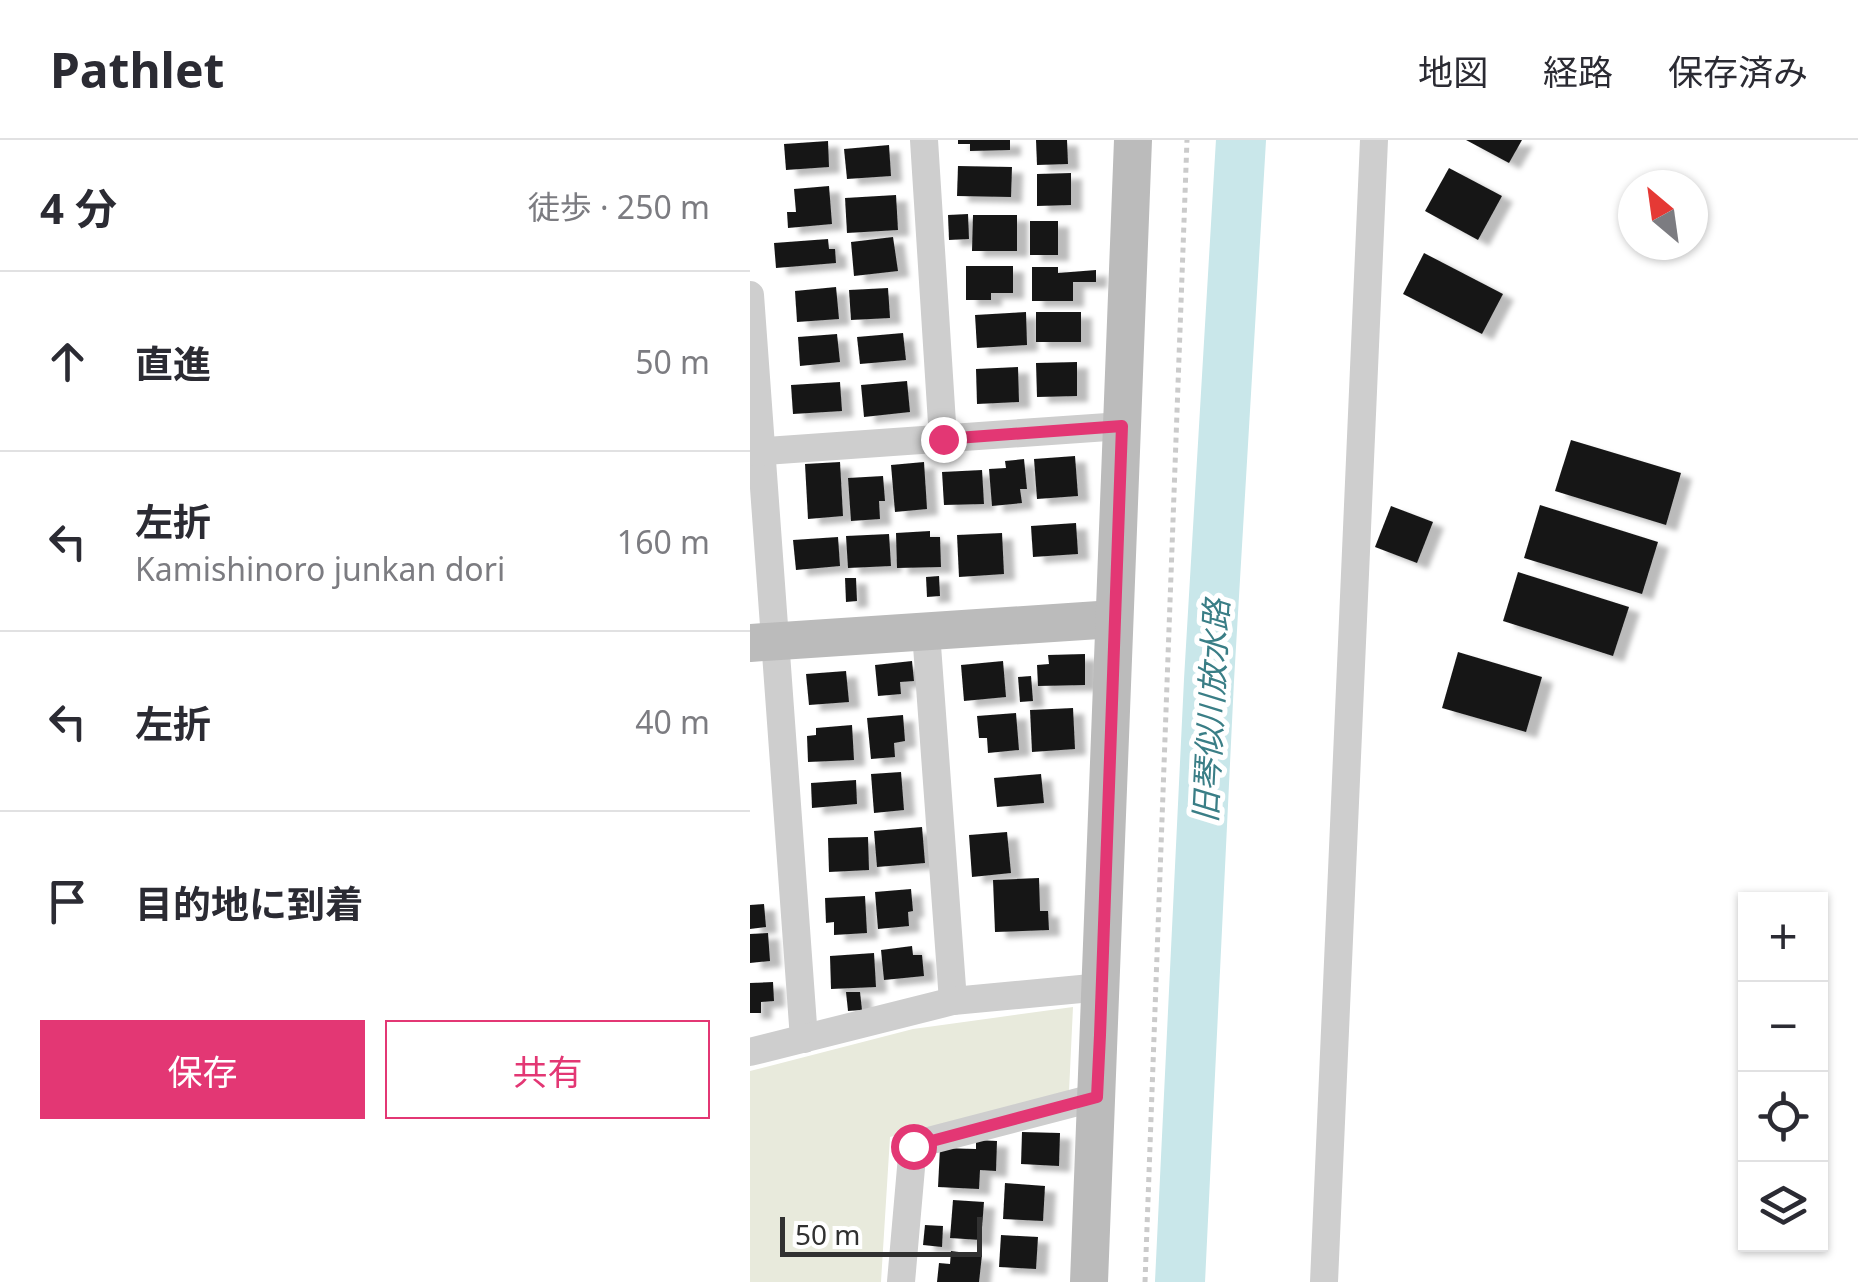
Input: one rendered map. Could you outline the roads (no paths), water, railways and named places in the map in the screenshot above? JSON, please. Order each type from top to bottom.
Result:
[{"type":"street","points":[[924,140],[943,439]]},
{"type":"street","points":[[1088,1282],[1133,140]]},
{"type":"street","points":[[1324,1282],[1374,140]]},
{"type":"street","points":[[750,294],[762,643],[804,1039]]},
{"type":"street","points":[[755,452],[1122,426]]},
{"type":"street","points":[[762,643],[1114,619]]},
{"type":"street","points":[[926,632],[954,1001]]},
{"type":"street","points":[[750,1052],[954,1001],[1102,988]]},
{"type":"street","points":[[901,1282],[913,1146],[1097,1097]]},
{"type":"waterway","name":"旧琴似川放水路","points":[[1180,1282],[1209,680],[1241,140]]}]
